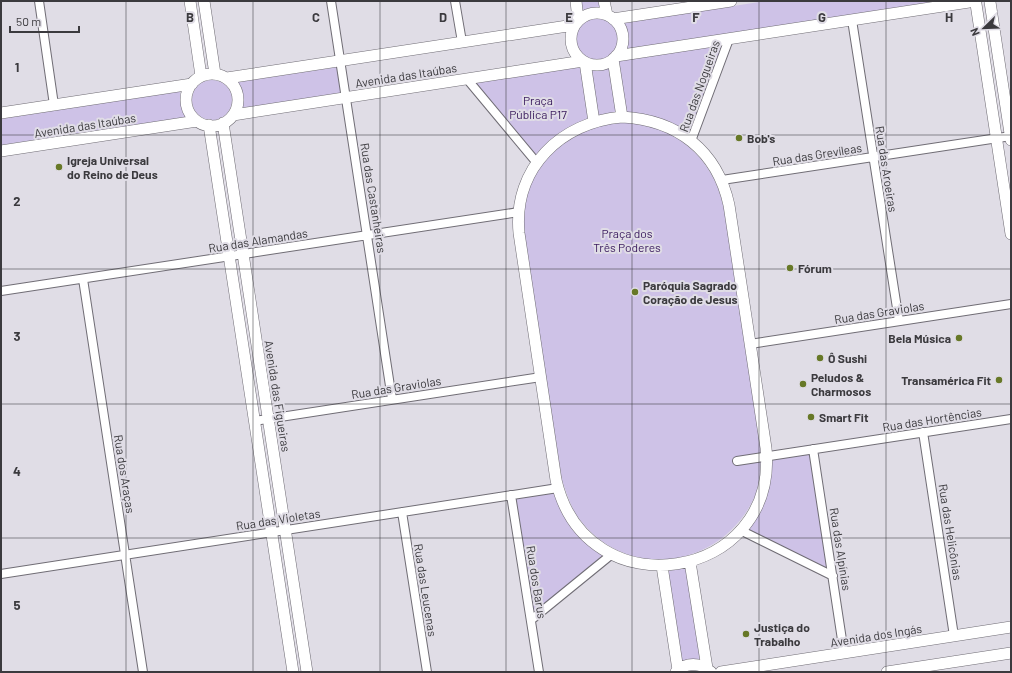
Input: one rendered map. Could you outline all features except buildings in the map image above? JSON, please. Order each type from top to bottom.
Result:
[{"type":"street","points":[[39,1],[54,105]]},
{"type":"street","points":[[190,1],[201,76]]},
{"type":"street","points":[[204,1],[215,74]]},
{"type":"street","name":"Rua das Castanheiras","points":[[331,1],[392,399]]},
{"type":"street","points":[[455,1],[462,42]]},
{"type":"street","points":[[576,1],[576,22],[571,34],[571,44],[575,54],[584,62],[592,65],[602,65],[615,58],[729,39],[970,2],[991,2],[1011,140]]},
{"type":"street","points":[[604,1],[610,17],[621,29],[623,39],[621,49],[615,58],[622,117]]},
{"type":"street","points":[[576,22],[592,13],[610,17],[726,1]]},
{"type":"street","points":[[970,2],[996,138],[1011,234]]},
{"type":"street","name":"Rua das Aroeiras","points":[[852,20],[898,322]]},
{"type":"street","name":"Avenida das Itaúbas","points":[[227,78],[462,42],[576,22]]},
{"type":"street","name":"Rua das Nogueiras","points":[[691,141],[729,39]]},
{"type":"street","points":[[584,62],[594,122]]},
{"type":"street","name":"Avenida das Itaúbas","points":[[233,115],[584,62]]},
{"type":"street","points":[[215,74],[227,78],[234,85],[238,97],[236,110],[233,115],[223,123],[209,125],[197,121],[191,114],[186,100],[192,84],[201,76],[215,74]]},
{"type":"street","points":[[467,79],[537,163]]},
{"type":"street","name":"Avenida das Itaúbas","points":[[1,113],[192,84]]},
{"type":"street","points":[[622,117],[643,119],[663,125],[691,141],[708,158],[722,180],[729,205],[767,456],[765,478],[760,498],[754,510],[740,530],[716,550],[690,562],[662,566],[636,563],[612,554],[598,545],[578,525],[570,514],[558,488],[519,233],[519,212],[525,185],[537,163],[558,140],[570,132],[594,122],[622,117]]},
{"type":"street","name":"Avenida das Itaúbas","points":[[1,151],[197,121]]},
{"type":"street","name":"Avenida das Figueiras","points":[[223,123],[307,672]]},
{"type":"street","points":[[209,125],[293,672]]},
{"type":"street","name":"Rua das Grevíleas","points":[[722,180],[1011,136]]},
{"type":"street","name":"Rua das Alamandas","points":[[1,291],[519,212]]},
{"type":"street","name":"Rua dos Araças","points":[[83,279],[143,672]]},
{"type":"street","name":"Rua das Graviolas","points":[[750,344],[1011,304]]},
{"type":"street","name":"Rua das Graviolas","points":[[254,421],[541,377]]},
{"type":"street","name":"Rua das Hortências","points":[[737,461],[1011,419]]},
{"type":"street","name":"Rua das Helicônias","points":[[923,432],[954,636]]},
{"type":"street","name":"Rua das Alpínias","points":[[813,449],[844,653]]},
{"type":"street","name":"Rua das Violetas","points":[[1,574],[558,488]]},
{"type":"street","name":"Rua dos Barus","points":[[512,496],[539,672]]},
{"type":"street","name":"Rua das Leucenas","points":[[402,512],[427,672]]},
{"type":"street","points":[[740,530],[833,576]]},
{"type":"street","points":[[531,620],[612,554]]},
{"type":"street","points":[[662,566],[677,671],[692,664],[709,670],[690,562]]},
{"type":"street","name":"Avenida dos Ingás","points":[[721,672],[1011,627]]},
{"type":"street","points":[[887,672],[1011,653]]},
{"type":"green space","points":[[581,1],[599,1],[600,8],[590,8],[582,11]]},
{"type":"green space","points":[[766,1],[940,1],[626,49],[628,39],[624,23]]},
{"type":"green space","points":[[597,18],[612,24],[618,39],[612,54],[597,60],[582,54],[576,39],[582,24]]},
{"type":"green space","name":"Praça Pública P17","points":[[723,45],[690,134],[670,123],[649,116],[628,113],[608,114],[588,118],[569,127],[535,156],[475,83],[580,67],[592,70],[601,70],[619,61]]},
{"type":"green space","points":[[338,67],[342,93],[240,109],[242,93],[238,82]]},
{"type":"green space","points":[[216,80],[223,83],[229,89],[232,100],[231,108],[223,117],[216,120],[208,120],[201,117],[193,108],[192,96],[195,89],[204,81]]},
{"type":"green space","points":[[180,91],[181,105],[187,117],[1,145],[1,119]]},
{"type":"green space","name":"Praça dos Três Poderes","points":[[623,122],[651,126],[678,139],[699,157],[708,168],[715,181],[724,209],[761,448],[760,473],[757,491],[740,520],[721,539],[699,551],[674,558],[649,559],[624,553],[601,541],[581,521],[572,506],[562,480],[524,235],[524,212],[526,198],[536,174],[543,164],[561,145],[572,137],[596,126]]},
{"type":"green space","points":[[809,445],[829,570],[748,529],[760,512],[768,492],[772,472],[772,451]]},
{"type":"green space","points":[[552,484],[559,506],[571,525],[586,541],[604,555],[533,614],[514,491]]},
{"type":"green space","points":[[686,568],[700,660],[691,659],[682,661],[668,571]]},
{"type":"place","name":"Bob's","points":[[739,138]]},
{"type":"place","name":"Igreja Universal do Reino de Deus","points":[[59,167]]},
{"type":"place","name":"Fórum","points":[[790,268]]},
{"type":"place","name":"Paróquia Sagrado Coração de Jesus","points":[[635,292]]},
{"type":"place","name":"Bela Música","points":[[959,338]]},
{"type":"place","name":"Ô Sushi","points":[[820,358]]},
{"type":"place","name":"Transamérica Fit","points":[[999,380]]},
{"type":"place","name":"Peludos & Charmosos","points":[[803,384]]},
{"type":"place","name":"Smart Fit","points":[[811,417]]},
{"type":"place","name":"Justiça do Trabalho","points":[[746,634]]}]
